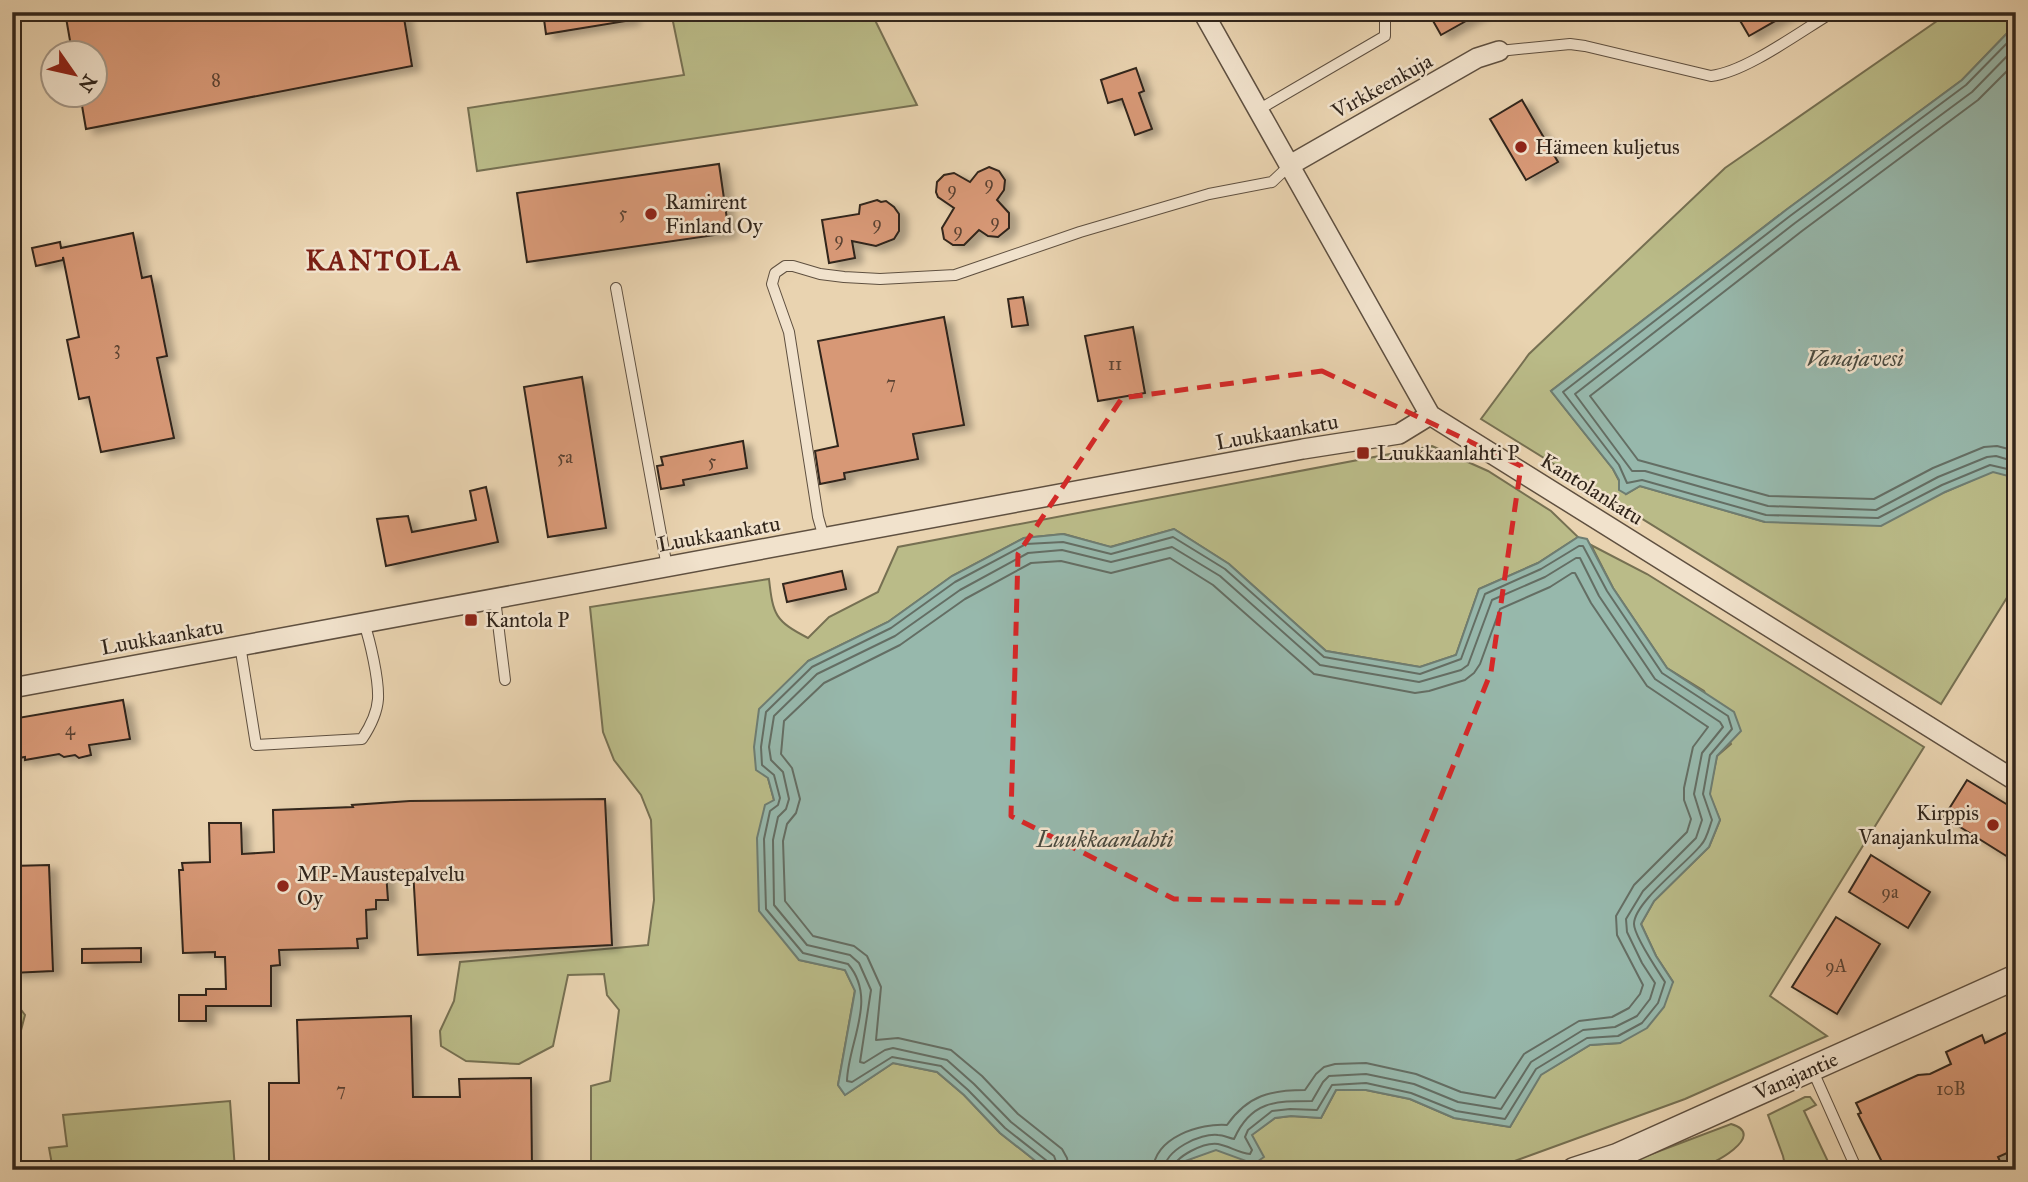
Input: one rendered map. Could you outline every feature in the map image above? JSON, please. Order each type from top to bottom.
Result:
[{"type":"street","name":"Kantolankatu","points":[[1203,12],[1430,415],[2016,781]]},
{"type":"street","name":"Virkkeenkuja","points":[[1290,165],[1477,58],[1499,51]]},
{"type":"street","name":"Luukkaankatu","points":[[12,688],[1303,449],[1399,434],[1430,415]]},
{"type":"street","name":"Vanajantie","points":[[1574,1170],[1617,1156],[2016,977]]},
{"type":"lane","points":[[1258,110],[1385,36],[1385,12]]},
{"type":"lane","points":[[1499,51],[1570,44],[1711,76],[1724,75],[1833,12]]},
{"type":"lane","points":[[824,538],[818,517],[789,332],[772,284],[775,273],[785,266],[793,266],[820,274],[856,278],[955,275],[1080,232],[1209,194],[1272,182],[1290,165]]},
{"type":"lane","points":[[616,288],[667,567]]},
{"type":"lane","points":[[495,599],[505,680]]},
{"type":"lane","points":[[240,645],[256,745],[362,739],[372,723],[378,699],[369,639],[363,623]]},
{"type":"lane","points":[[1812,1068],[1857,1170]]},
{"type":"highlighted area","points":[[1322,371],[1521,466],[1491,672],[1398,903],[1174,899],[1011,816],[1018,554],[1122,398]]},
{"type":"green space","points":[[671,12],[871,12],[917,105],[477,171],[468,108],[684,75]]},
{"type":"green space","points":[[1950,12],[2016,12],[2016,24],[1962,80],[1786,210],[1551,391],[1613,469],[1626,494],[1640,486],[1765,522],[1945,492],[1993,471],[2016,478],[2016,583],[1941,704],[1481,419],[1529,354],[1725,168]]},
{"type":"green space","points":[[1432,446],[1488,471],[1551,511],[1578,537],[1538,563],[1479,589],[1456,655],[1420,667],[1326,651],[1229,564],[1174,529],[1110,547],[1064,534],[1024,538],[952,576],[888,622],[808,661],[768,778],[774,800],[799,960],[845,970],[855,990],[838,1085],[845,1095],[893,1063],[937,1072],[964,1095],[1000,1133],[1047,1170],[591,1170],[591,1086],[610,1081],[619,1010],[607,995],[604,974],[568,975],[553,1046],[519,1064],[466,1061],[441,1046],[440,1031],[454,1001],[460,962],[648,945],[654,900],[651,820],[641,795],[614,760],[603,732],[590,607],[769,579],[772,601],[778,616],[789,627],[808,638],[829,617],[878,592],[898,547]]},
{"type":"green space","points":[[1591,545],[1647,574],[1924,747],[1770,996],[1827,1036],[1685,1099],[1490,1170],[1177,1170],[1185,1161],[1251,1135],[1275,1118],[1321,1118],[1336,1090],[1366,1090],[1410,1099],[1454,1118],[1510,1127],[1540,1075],[1590,1045],[1620,1043],[1673,982],[1656,956],[1641,924],[1654,901],[1709,847],[1720,820],[1709,794],[1717,756],[1731,744],[1704,691],[1667,668],[1613,588]]},
{"type":"green space","points":[[12,998],[25,1015],[12,1065]]},
{"type":"green space","points":[[1810,1097],[1816,1105],[1804,1111],[1832,1170],[1786,1170],[1768,1115]]},
{"type":"green space","points":[[230,1101],[235,1170],[53,1170],[49,1148],[67,1146],[63,1115]]},
{"type":"green space","points":[[1731,1124],[1741,1129],[1744,1135],[1741,1142],[1733,1150],[1704,1167],[1687,1170],[1609,1170]]},
{"type":"water","name":"Vanajavesi","points":[[2016,24],[2016,478],[1993,472],[1945,492],[1881,526],[1765,522],[1640,486],[1626,494],[1619,490],[1619,480],[1613,469],[1551,391],[1786,210],[1962,80]]},
{"type":"water","name":"Luukkaanlahti","points":[[1174,529],[1229,564],[1326,651],[1420,667],[1456,655],[1479,589],[1538,563],[1578,537],[1587,539],[1613,588],[1667,668],[1734,712],[1741,731],[1717,756],[1710,794],[1720,820],[1709,847],[1654,901],[1641,924],[1656,956],[1673,982],[1664,1007],[1647,1028],[1620,1043],[1590,1045],[1541,1075],[1510,1127],[1454,1118],[1410,1099],[1366,1090],[1336,1090],[1321,1118],[1275,1118],[1252,1135],[1264,1157],[1254,1164],[1216,1150],[1185,1161],[1177,1170],[1047,1170],[1000,1133],[964,1095],[937,1072],[893,1063],[845,1095],[838,1085],[855,991],[845,970],[799,960],[759,911],[757,838],[765,805],[774,800],[768,778],[756,770],[754,747],[759,709],[808,661],[888,622],[952,576],[1024,538],[1063,534],[1111,547]]},
{"type":"building","points":[[65,12],[403,12],[412,66],[86,129],[82,108],[108,108],[108,38],[70,38]]},
{"type":"building","points":[[543,12],[631,12],[632,20],[546,34]]},
{"type":"building","points":[[1428,12],[1482,12],[1441,35]]},
{"type":"building","points":[[1735,12],[1791,12],[1749,36]]},
{"type":"building","points":[[1136,68],[1144,91],[1139,93],[1152,129],[1135,135],[1122,99],[1108,103],[1101,80]]},
{"type":"building","points":[[1522,100],[1558,162],[1526,180],[1490,119]]},
{"type":"building","points":[[719,164],[729,233],[527,262],[517,193]]},
{"type":"building","points":[[989,167],[999,171],[1005,180],[1004,190],[997,200],[1009,213],[1009,228],[998,237],[988,236],[979,230],[964,245],[953,245],[944,239],[942,228],[954,208],[938,197],[937,182],[944,175],[954,173],[970,182],[978,172]]},
{"type":"building","points":[[877,200],[886,201],[899,214],[899,231],[894,239],[876,246],[852,241],[855,258],[829,263],[822,220],[859,214],[860,205]]},
{"type":"building","points":[[133,233],[142,278],[151,276],[167,356],[157,358],[174,438],[101,452],[89,397],[79,399],[67,340],[79,337],[63,257],[63,260],[36,266],[32,248],[60,242],[61,248]]},
{"type":"building","points":[[1023,297],[1028,325],[1012,327],[1008,299]]},
{"type":"building","points":[[944,317],[964,425],[913,434],[918,459],[844,473],[845,479],[820,484],[815,451],[838,446],[818,341]]},
{"type":"building","points":[[1133,327],[1145,393],[1098,401],[1085,336]]},
{"type":"building","points":[[582,377],[606,528],[548,537],[524,387]]},
{"type":"building","points":[[743,441],[747,468],[683,480],[684,485],[661,489],[657,466],[663,465],[661,457]]},
{"type":"building","points":[[486,487],[498,542],[386,566],[377,519],[408,516],[412,532],[476,520],[470,491]]},
{"type":"building","points":[[842,571],[846,589],[787,602],[783,584]]},
{"type":"building","points":[[123,700],[130,739],[89,745],[91,755],[79,758],[75,755],[64,757],[59,754],[25,760],[25,757],[12,759],[12,719]]},
{"type":"building","points":[[1967,780],[2016,810],[2016,862],[1944,817]]},
{"type":"building","name":"MP-Maustepalvelu Oy","points":[[605,799],[612,945],[418,955],[413,870],[386,872],[388,900],[376,900],[376,909],[366,910],[367,938],[357,939],[358,948],[279,950],[280,965],[271,966],[271,1006],[206,1006],[206,1021],[179,1021],[179,995],[206,995],[206,989],[226,989],[225,957],[215,957],[215,952],[183,953],[179,870],[183,870],[182,863],[210,862],[209,823],[241,823],[242,854],[274,852],[273,810],[353,807],[352,805],[410,801]]},
{"type":"building","points":[[1871,855],[1930,892],[1908,928],[1849,892]]},
{"type":"building","points":[[49,865],[53,971],[12,973],[12,866]]},
{"type":"building","points":[[1836,917],[1880,944],[1837,1014],[1792,987]]},
{"type":"building","points":[[141,948],[141,962],[82,963],[82,949]]},
{"type":"building","points":[[411,1016],[413,1097],[460,1097],[459,1079],[531,1078],[532,1170],[318,1170],[317,1164],[269,1164],[269,1083],[299,1083],[297,1020]]},
{"type":"building","points":[[2016,1028],[2016,1149],[1998,1157],[2004,1170],[1886,1170],[1858,1114],[1861,1113],[1856,1103],[1918,1075],[1930,1074],[1951,1064],[1946,1052],[1982,1035],[1985,1043]]},
{"type":"place","name":"Hämeen kuljetus","points":[[1521,147]]},
{"type":"place","name":"Ramirent Finland Oy","points":[[651,214]]},
{"type":"place","name":"Luukkaanlahti P","points":[[1363,453]]},
{"type":"place","name":"Kantola P","points":[[471,620]]},
{"type":"place","name":"Kirppis Vanajankulma","points":[[1993,825]]},
{"type":"place","name":"MP-Maustepalvelu Oy","points":[[283,886]]},
{"type":"district","name":"KANTOLA","points":[[384,260]]}]
